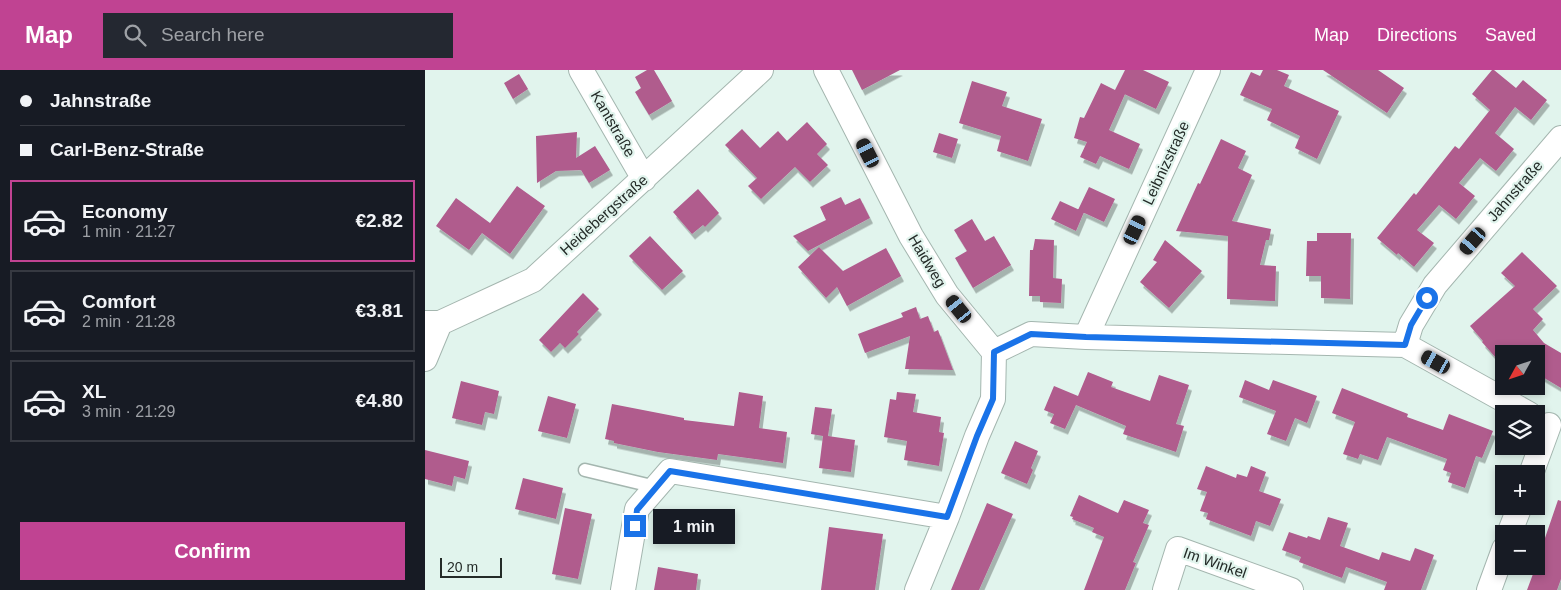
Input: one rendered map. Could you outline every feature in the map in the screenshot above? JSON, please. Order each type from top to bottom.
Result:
[{"type":"street","name":"Kantstraße","points":[[581,70],[644,179]]},
{"type":"street","name":"Heidebergstraße","points":[[432,323],[533,280],[761,70]]},
{"type":"street","name":"Haidweg","points":[[826,70],[911,236],[947,295],[994,352]]},
{"type":"street","name":"Leibnizstraße","points":[[1086,337],[1208,70]]},
{"type":"street","name":"Jahnstraße","points":[[1405,345],[1411,325],[1435,285],[1561,138]]},
{"type":"street","points":[[425,359],[432,323]]},
{"type":"street","points":[[917,590],[993,399],[994,352],[1031,334],[1405,345],[1513,405]]},
{"type":"street","points":[[623,590],[637,510],[670,471],[947,517]]},
{"type":"street","name":"Im Winkel","points":[[1165,590],[1178,549],[1291,590]]},
{"type":"street","points":[[1489,590],[1495,574]]},
{"type":"lane","points":[[585,470],[656,487]]},
{"type":"building","points":[[647,70],[654,70],[672,101],[649,115],[635,92],[641,88],[635,77]]},
{"type":"building","points":[[852,70],[900,70],[862,90]]},
{"type":"building","points":[[1125,70],[1143,70],[1169,82],[1156,109],[1125,94],[1109,130],[1140,144],[1129,169],[1100,156],[1096,164],[1080,157],[1087,142],[1074,138],[1080,117],[1084,118],[1101,83],[1115,90]]},
{"type":"building","points":[[1263,70],[1277,70],[1289,75],[1284,86],[1339,111],[1317,159],[1295,148],[1300,136],[1267,120],[1272,109],[1240,95],[1251,72],[1260,76]]},
{"type":"building","points":[[1323,70],[1378,70],[1404,88],[1387,113]]},
{"type":"building","points":[[1492,70],[1516,88],[1523,80],[1547,100],[1531,120],[1515,107],[1495,133],[1514,149],[1496,171],[1480,158],[1459,183],[1475,196],[1456,219],[1439,205],[1417,230],[1434,243],[1414,267],[1377,238],[1414,193],[1416,195],[1455,146],[1459,149],[1490,110],[1472,94]]},
{"type":"building","points":[[519,74],[528,89],[513,99],[504,83]]},
{"type":"building","points":[[972,81],[1007,92],[1002,106],[1042,119],[1028,161],[997,151],[1001,136],[959,123]]},
{"type":"building","points":[[807,122],[827,144],[817,154],[828,165],[810,182],[795,167],[761,199],[748,186],[757,178],[725,145],[742,129],[760,148],[778,131],[787,141]]},
{"type":"building","points":[[577,132],[576,158],[595,146],[610,170],[589,183],[581,170],[556,171],[537,183],[536,136]]},
{"type":"building","points":[[939,133],[958,139],[952,158],[933,152]]},
{"type":"building","points":[[1221,139],[1246,151],[1238,168],[1252,175],[1232,221],[1271,229],[1269,240],[1266,240],[1260,265],[1276,266],[1275,301],[1227,299],[1228,236],[1176,231]]},
{"type":"building","points":[[517,186],[545,206],[510,254],[482,233],[469,250],[436,226],[456,198],[490,223]]},
{"type":"building","points":[[1089,187],[1115,199],[1104,222],[1078,210]]},
{"type":"building","points":[[698,189],[719,213],[705,227],[703,225],[692,234],[673,212]]},
{"type":"building","points":[[841,197],[845,205],[860,198],[870,218],[808,251],[793,236],[826,220],[820,207]]},
{"type":"building","points":[[1060,201],[1084,212],[1076,231],[1051,219]]},
{"type":"building","points":[[972,219],[985,241],[994,236],[1011,265],[973,288],[955,258],[967,251],[954,230]]},
{"type":"building","points":[[1317,233],[1351,233],[1350,299],[1321,298],[1321,276],[1306,276],[1307,241],[1317,241]]},
{"type":"building","points":[[650,236],[683,271],[662,290],[629,256]]},
{"type":"building","points":[[1035,239],[1054,240],[1053,278],[1062,279],[1061,303],[1040,302],[1040,296],[1029,296],[1030,250],[1033,250]]},
{"type":"building","points":[[1165,240],[1202,271],[1169,308],[1140,282],[1157,262],[1153,260]]},
{"type":"building","points":[[819,247],[843,271],[886,248],[901,276],[847,306],[837,287],[826,298],[798,267]]},
{"type":"building","points":[[1522,252],[1557,286],[1533,309],[1543,319],[1533,330],[1544,343],[1561,353],[1561,388],[1545,378],[1545,345],[1495,345],[1495,357],[1470,326],[1515,286],[1501,273]]},
{"type":"building","points":[[583,293],[599,309],[565,348],[560,343],[551,352],[539,340]]},
{"type":"building","points":[[916,307],[920,319],[928,316],[934,332],[938,330],[953,370],[905,369],[910,336],[865,353],[858,334],[903,317],[901,313]]},
{"type":"building","points":[[1088,372],[1113,382],[1111,387],[1150,401],[1159,375],[1189,385],[1176,424],[1184,426],[1176,452],[1123,434],[1126,426],[1076,405],[1065,429],[1050,423],[1054,414],[1044,410],[1054,386],[1078,396]]},
{"type":"building","points":[[1245,380],[1269,390],[1273,380],[1317,396],[1307,423],[1295,418],[1286,441],[1267,434],[1276,411],[1239,397]]},
{"type":"building","points":[[461,381],[499,391],[494,414],[485,412],[482,425],[452,418]]},
{"type":"building","points":[[1342,388],[1408,414],[1407,417],[1443,430],[1449,414],[1493,431],[1482,458],[1476,456],[1465,488],[1448,482],[1451,473],[1443,470],[1447,459],[1387,437],[1378,460],[1360,454],[1358,459],[1343,454],[1355,422],[1332,413]]},
{"type":"building","points":[[739,392],[763,396],[759,428],[787,432],[783,463],[718,454],[717,460],[658,452],[614,443],[614,441],[605,439],[612,404],[684,418],[684,420],[734,426]]},
{"type":"building","points":[[897,392],[916,394],[913,412],[941,417],[939,432],[944,433],[939,466],[904,460],[907,441],[884,437],[890,399],[896,400]]},
{"type":"building","points":[[548,396],[576,404],[567,438],[538,431]]},
{"type":"building","points":[[815,407],[832,409],[828,436],[855,440],[851,472],[819,468],[823,436],[811,434]]},
{"type":"building","points":[[1015,441],[1038,451],[1027,484],[1001,473]]},
{"type":"building","points":[[425,450],[469,461],[465,479],[454,476],[452,486],[425,479]]},
{"type":"building","points":[[1206,466],[1236,478],[1237,474],[1247,477],[1251,466],[1266,472],[1259,491],[1281,499],[1270,526],[1256,521],[1251,536],[1206,519],[1208,513],[1200,511],[1207,492],[1197,489]]},
{"type":"building","points":[[523,478],[563,488],[556,519],[515,509]]},
{"type":"building","points":[[1079,495],[1118,513],[1124,500],[1149,510],[1143,523],[1149,525],[1133,562],[1136,563],[1125,590],[1084,590],[1104,537],[1092,532],[1094,528],[1072,519],[1073,517],[1070,516]]},
{"type":"building","points":[[1558,500],[1561,501],[1561,579],[1557,590],[1527,590],[1533,575],[1545,575],[1545,538]]},
{"type":"building","points":[[987,503],[1013,514],[979,590],[951,590]]},
{"type":"building","points":[[565,508],[592,514],[578,579],[552,574]]},
{"type":"building","points":[[1328,517],[1348,523],[1340,546],[1379,560],[1382,552],[1410,561],[1415,548],[1434,555],[1421,590],[1384,590],[1387,582],[1346,567],[1342,578],[1299,562],[1301,557],[1282,550],[1289,532],[1320,540]]},
{"type":"building","points":[[829,527],[883,534],[875,590],[821,590]]},
{"type":"building","points":[[658,567],[698,574],[696,590],[654,590]]},
{"type":"route","points":[[635,526],[637,510],[670,471],[947,517],[993,399],[994,352],[1031,334],[1405,345],[1411,325],[1427,298]]}]
